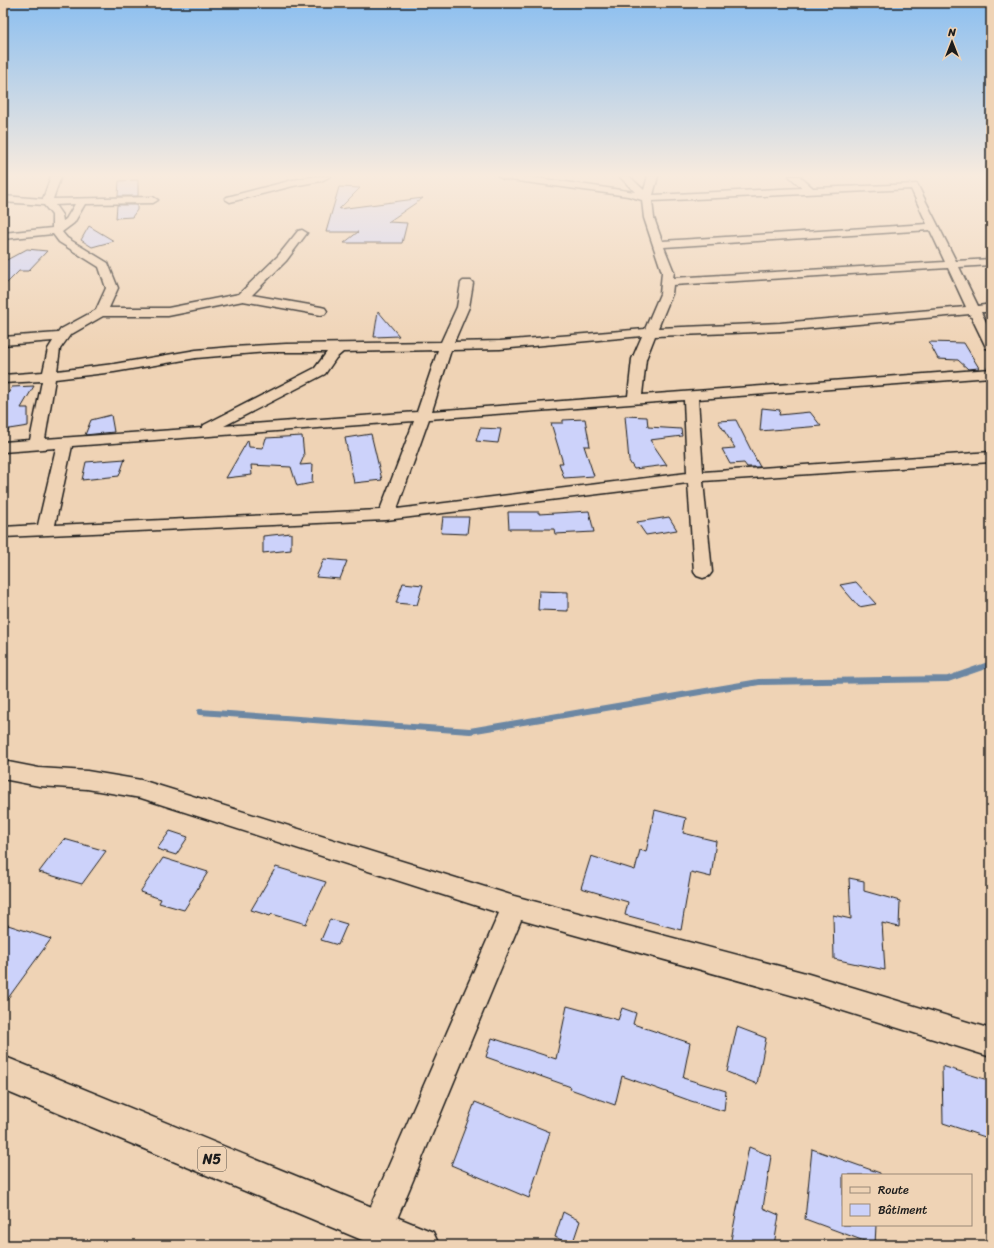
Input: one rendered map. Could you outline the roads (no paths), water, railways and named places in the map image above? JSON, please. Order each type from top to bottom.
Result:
[{"type":"highway","name":"N5","points":[[3,1073],[378,1227],[414,1244]]},
{"type":"street","points":[[3,236],[22,234]]},
{"type":"street","points":[[59,234],[63,240],[104,265],[112,288],[101,312]]},
{"type":"street","points":[[243,297],[270,271],[301,234]]},
{"type":"street","points":[[634,400],[639,359],[666,294],[668,272],[655,234]]},
{"type":"street","points":[[658,244],[807,234]]},
{"type":"street","points":[[937,234],[991,345]]},
{"type":"street","points":[[667,282],[991,262]]},
{"type":"street","points":[[386,515],[423,416],[446,345],[463,307],[467,283]]},
{"type":"street","points":[[37,444],[54,349],[64,332],[101,312],[168,312],[243,297],[321,311]]},
{"type":"street","points":[[3,379],[49,377],[130,366],[195,354],[277,347],[340,348],[500,345],[650,332],[780,327],[972,308],[991,308]]},
{"type":"street","points":[[3,341],[61,337]]},
{"type":"street","points":[[200,432],[320,371],[331,355],[340,348]]},
{"type":"street","points":[[3,447],[991,373]]},
{"type":"street","points":[[691,396],[695,477],[703,572]]},
{"type":"street","points":[[45,530],[65,442]]},
{"type":"street","points":[[3,532],[386,515],[695,477],[991,457]]},
{"type":"street","points":[[3,770],[39,777],[87,780],[141,789],[514,908],[802,985],[991,1043]]},
{"type":"street","points":[[378,1227],[514,908]]},
{"type":"waterway","points":[[200,712],[470,731],[759,682],[948,679],[991,664]]}]
